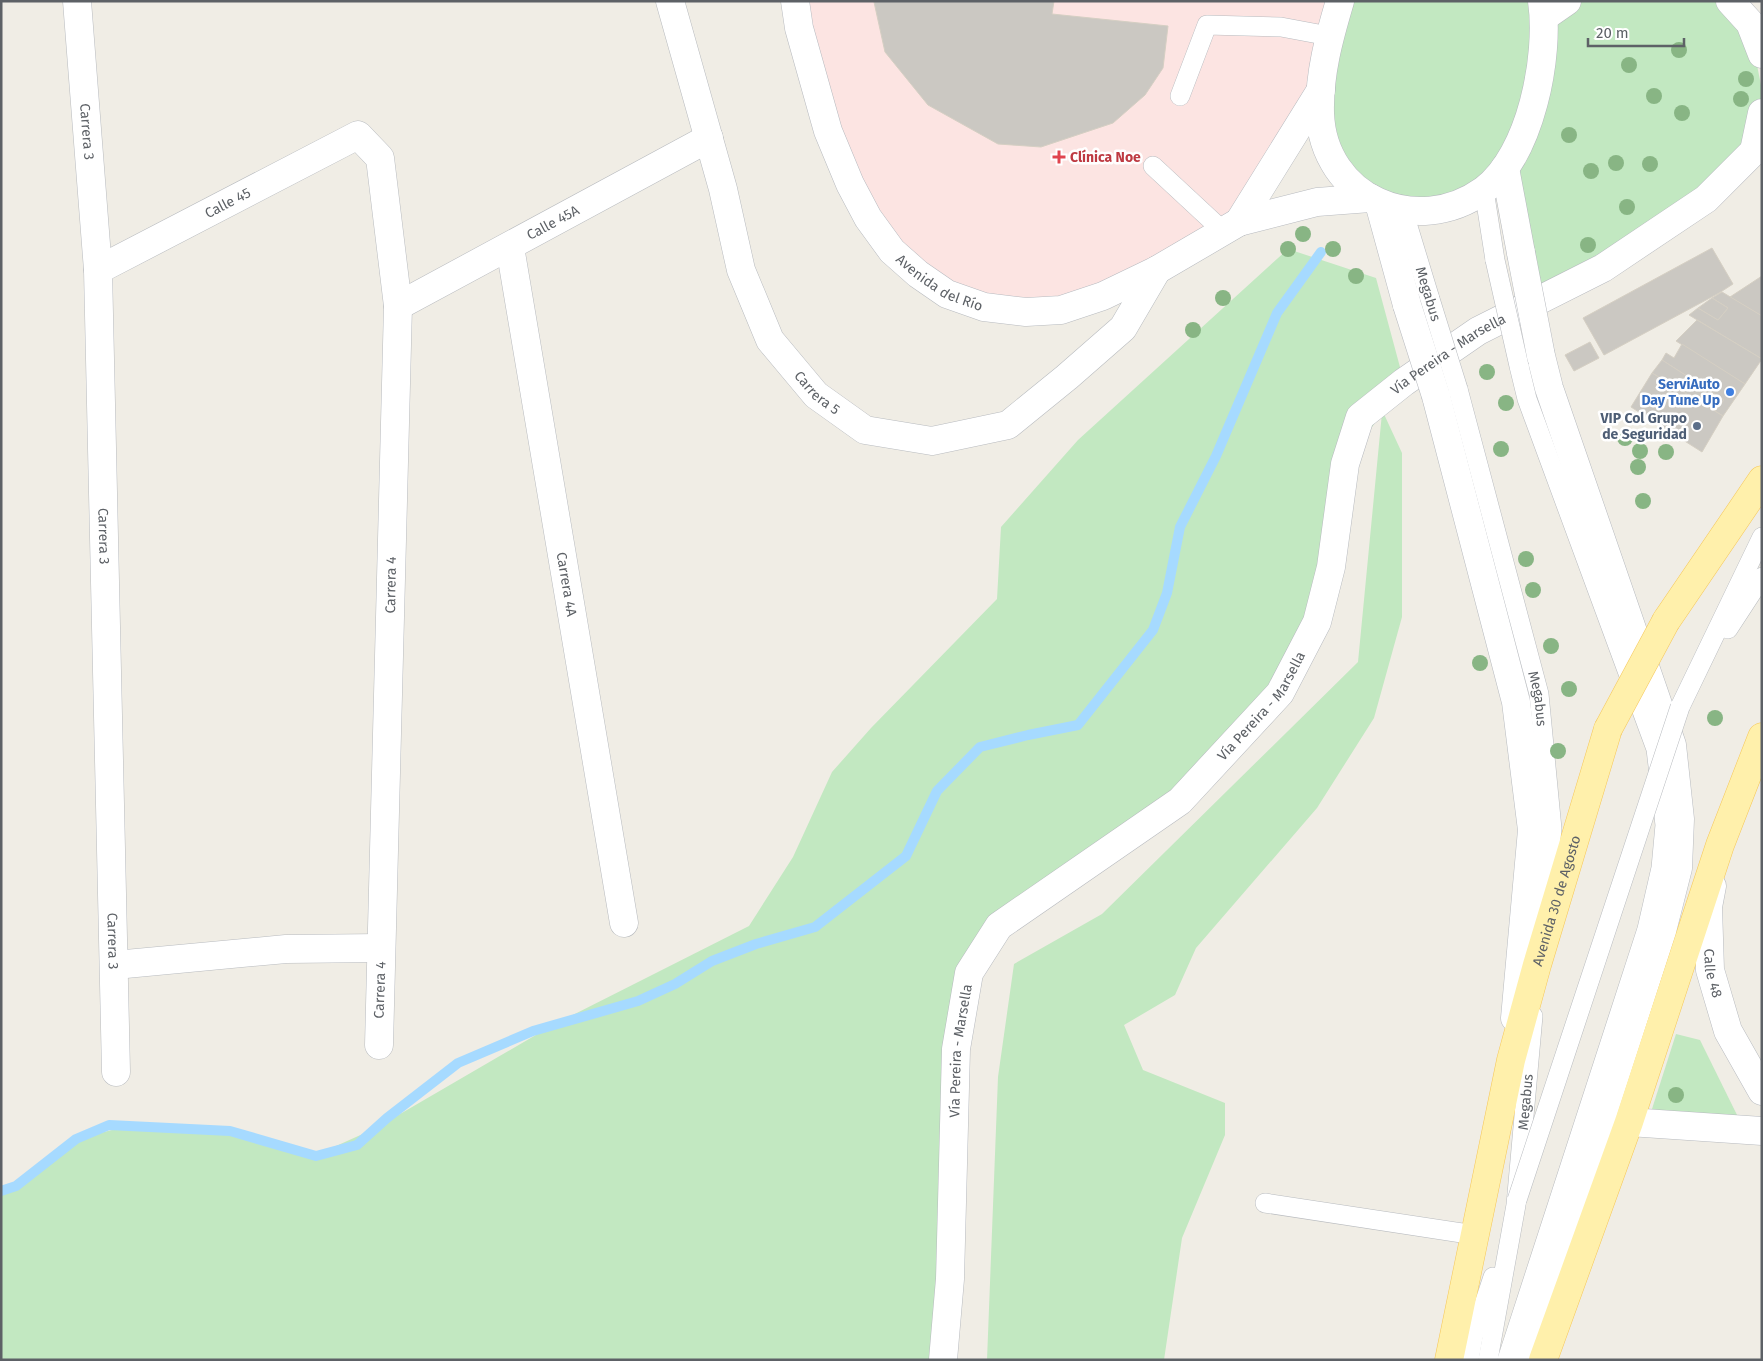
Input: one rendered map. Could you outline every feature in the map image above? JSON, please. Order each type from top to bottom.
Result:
[{"type":"main road","name":"Avenida 30 de Agosto","points":[[1449,1360],[1511,1060],[1537,965],[1608,729],[1666,621],[1762,480]]},
{"type":"main road","points":[[1543,1360],[1629,1122],[1720,845],[1762,737]]},
{"type":"street","name":"Carrera 3","points":[[76,1],[98,270],[116,1072]]},
{"type":"street","name":"Carrera 5","points":[[670,1],[709,138],[741,270],[770,340],[816,395],[865,430],[932,441],[1008,425],[1123,328],[1157,270]]},
{"type":"street","name":"Avenida del Río","points":[[795,1],[799,28],[828,130],[850,184],[868,218],[892,250],[918,274],[947,294],[984,307],[1026,312],[1061,310],[1103,296],[1157,270],[1231,227],[1317,202],[1384,204],[1424,212],[1446,209],[1466,201],[1484,190],[1495,180],[1505,168],[1518,145],[1536,95],[1544,42],[1543,9]]},
{"type":"street","points":[[1340,1],[1324,59],[1320,113],[1324,136],[1332,158],[1342,174],[1355,187],[1384,204],[1418,302],[1447,393],[1516,702],[1532,830],[1511,1060]]},
{"type":"street","points":[[1543,9],[1567,1]]},
{"type":"street","points":[[1730,1],[1750,23],[1762,54]]},
{"type":"street","name":"Avenida del Río","points":[[1231,227],[1321,90]]},
{"type":"street","points":[[1758,150],[1762,113]]},
{"type":"street","name":"Calle 45","points":[[98,270],[358,135]]},
{"type":"street","name":"Carrera 4","points":[[358,135],[380,158],[398,306],[379,1045]]},
{"type":"street","name":"Calle 45A","points":[[398,306],[709,138]]},
{"type":"street","name":"Vía Pereira - Marsella","points":[[943,1360],[950,1279],[956,1049],[970,972],[999,926],[1180,801],[1280,693],[1317,622],[1331,567],[1346,464],[1360,417],[1404,382],[1478,331],[1603,268],[1706,199],[1758,150]]},
{"type":"street","points":[[1505,168],[1522,253],[1530,361],[1549,388],[1672,745],[1680,819],[1678,868],[1662,931],[1523,1360]]},
{"type":"street","name":"Carrera 4A","points":[[510,247],[624,923]]},
{"type":"street","name":"Calle 48","points":[[1720,845],[1708,906],[1710,970],[1728,1031],[1762,1091]]},
{"type":"street","points":[[115,965],[286,949],[381,948]]},
{"type":"street","points":[[1629,1122],[1762,1130]]},
{"type":"lane","points":[[1180,96],[1207,25],[1281,27],[1329,36]]},
{"type":"lane","points":[[1153,166],[1231,227]]},
{"type":"lane","points":[[1484,190],[1495,260],[1530,361],[1527,398],[1656,749],[1665,825],[1661,868],[1647,929],[1507,1360]]},
{"type":"lane","name":"Megabus","points":[[1447,393],[1539,694],[1552,830],[1537,965],[1517,1203],[1488,1360]]},
{"type":"lane","name":"Megabus","points":[[1469,1360],[1473,1337],[1682,702],[1762,537]]},
{"type":"lane","name":"Megabus","points":[[1682,702],[1762,577]]},
{"type":"lane","points":[[1265,1203],[1475,1235]]},
{"type":"shaded area","name":"Clínica Noe","points":[[795,1],[1340,1],[1324,59],[1239,222],[1061,310],[947,294],[868,218]]},
{"type":"green space","points":[[1340,1],[1728,1],[1756,60],[1762,90],[1762,108],[1749,143],[1706,199],[1537,292],[1495,180],[1403,210],[1332,158],[1329,36]]},
{"type":"green space","points":[[1288,249],[1376,278],[1404,382],[1383,412],[1402,453],[1402,617],[1374,718],[1317,808],[1196,948],[1175,995],[1124,1025],[1143,1070],[1225,1103],[1225,1135],[1182,1238],[1164,1360],[987,1360],[998,1077],[1014,964],[1102,914],[1358,662],[1382,413],[1346,464],[1322,604],[1264,710],[1180,801],[999,926],[956,1049],[934,1360],[1,1360],[1,1191],[30,1175],[76,1139],[128,1126],[230,1131],[316,1155],[376,1128],[553,1025],[749,926],[793,857],[832,772],[871,728],[997,599],[1001,527],[1078,440]]},
{"type":"green space","points":[[1676,1034],[1700,1040],[1739,1119],[1651,1112]]},
{"type":"building","points":[[1054,1],[1052,14],[1168,26],[1163,68],[1145,95],[1113,123],[1041,147],[998,144],[928,105],[885,52],[874,2]]},
{"type":"building","points":[[1712,248],[1733,284],[1604,355],[1583,318]]},
{"type":"building","points":[[1762,276],[1762,316],[1730,297]]},
{"type":"building","points":[[1722,292],[1762,316],[1762,359],[1689,315],[1698,308],[1718,320],[1728,308],[1712,298]]},
{"type":"building","points":[[1712,298],[1728,308],[1718,320],[1698,308]]},
{"type":"building","points":[[1697,320],[1762,359],[1745,384],[1676,341]]},
{"type":"building","points":[[1590,342],[1599,358],[1574,371],[1565,355]]},
{"type":"building","points":[[1682,344],[1745,384],[1723,416],[1715,411],[1724,400],[1662,360],[1666,353],[1674,358]]},
{"type":"building","points":[[1662,360],[1724,400],[1715,411],[1652,373]]},
{"type":"building","points":[[1652,373],[1723,416],[1702,452],[1631,407]]},
{"type":"waterway","points":[[1,1191],[16,1186],[76,1139],[109,1125],[230,1131],[316,1156],[357,1145],[387,1118],[458,1063],[533,1031],[638,1001],[675,984],[712,961],[756,944],[815,927],[906,856],[937,791],[980,747],[1078,725],[1153,630],[1167,593],[1180,527],[1216,456],[1277,313],[1321,252]]},
{"type":"place","name":"Clínica Noe","points":[[1059,157]]},
{"type":"place","name":"ServiAuto Day Tune Up","points":[[1730,392]]},
{"type":"place","name":"VIP Col Grupo de Seguridad","points":[[1697,426]]}]
